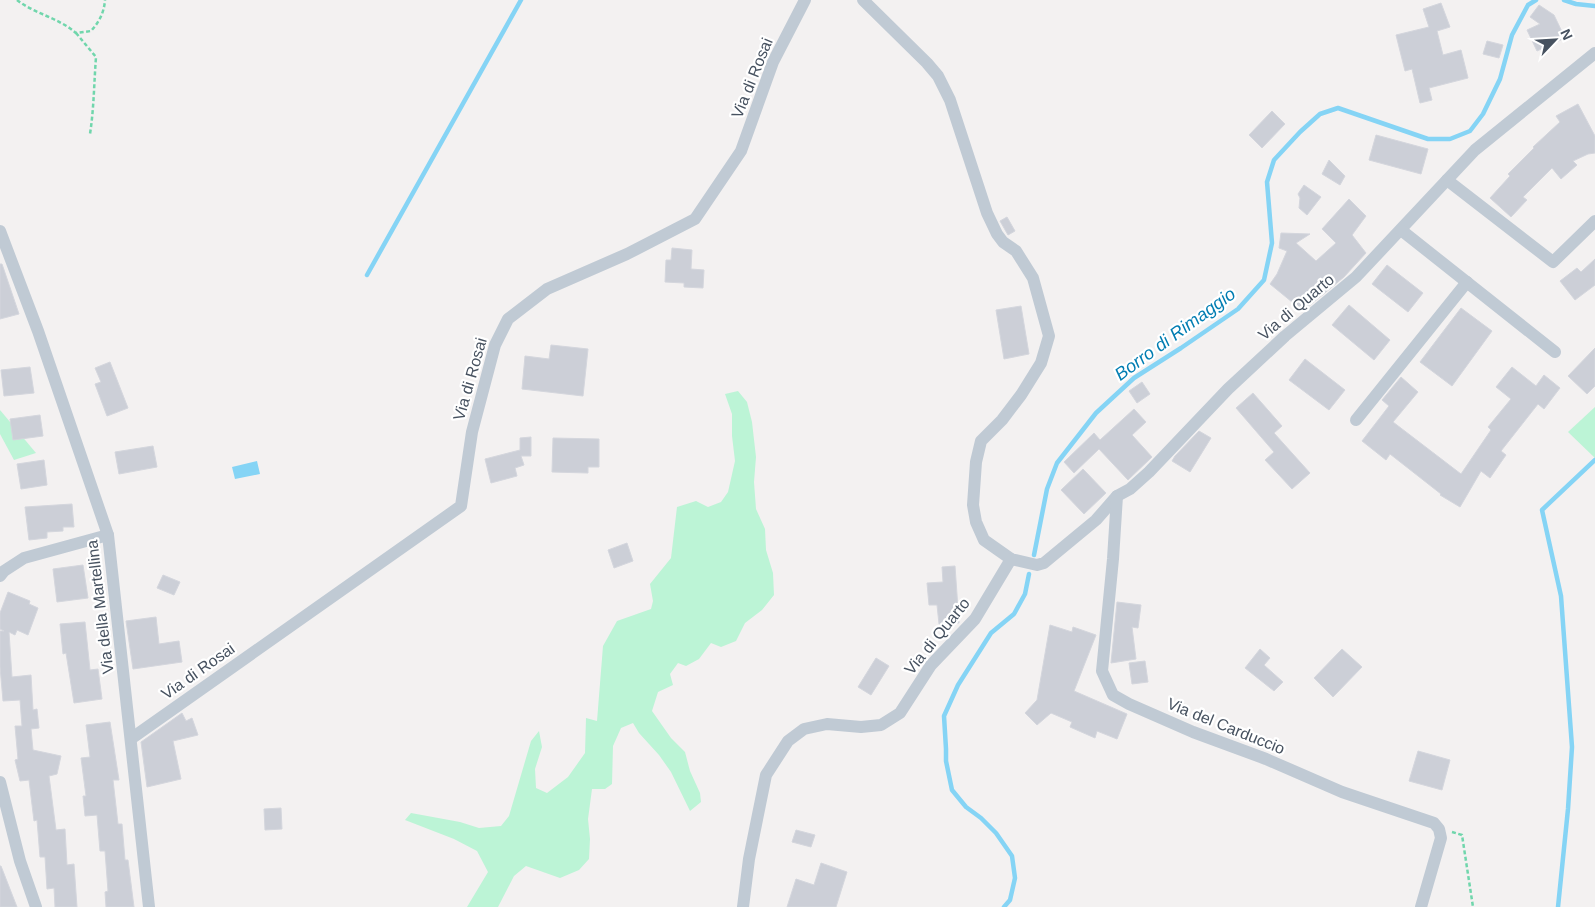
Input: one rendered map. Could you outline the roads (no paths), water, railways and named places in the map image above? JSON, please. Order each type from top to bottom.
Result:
[{"type":"street","name":"Via di Rosai","points":[[132,738],[461,506],[472,432],[494,345],[508,319],[547,289],[627,254],[694,219],[741,151],[773,62],[805,0]]},
{"type":"street","name":"Via di Quarto","points":[[863,0],[938,76],[950,100],[987,212],[997,234],[1003,242],[1016,251],[1033,278],[1049,336],[1041,363],[1002,420],[981,441],[976,462],[972,505],[976,522],[984,540],[1011,559],[1037,565],[1044,563],[1096,520],[1117,496],[1130,489],[1149,472],[1228,389],[1284,336],[1356,278],[1475,150],[1595,53]]},
{"type":"street","points":[[1447,180],[1553,262],[1595,221]]},
{"type":"street","points":[[1401,230],[1555,352]]},
{"type":"street","name":"Via della Martellina","points":[[0,231],[38,331],[108,535],[132,738],[149,907]]},
{"type":"street","points":[[1356,420],[1467,282]]},
{"type":"street","name":"Via del Carduccio","points":[[1117,496],[1102,672],[1113,695],[1177,725],[1266,759],[1342,792],[1434,823],[1440,838],[1421,907]]},
{"type":"street","points":[[0,576],[4,571],[24,558],[108,535]]},
{"type":"street","name":"Via di Quarto","points":[[743,907],[749,859],[766,775],[788,741],[804,729],[828,724],[860,727],[881,725],[900,713],[931,664],[975,620],[1011,559]]},
{"type":"street","points":[[0,782],[20,860],[36,907]]},
{"type":"water","points":[[257,461],[260,474],[235,479],[232,467]]},
{"type":"waterway","points":[[367,275],[521,0]]},
{"type":"waterway","name":"Borro di Rimaggio","points":[[1034,555],[1047,489],[1057,463],[1096,413],[1134,378],[1238,309],[1264,280],[1272,243],[1267,182],[1274,160],[1320,114],[1338,108],[1428,139],[1450,139],[1470,131],[1483,114],[1500,79],[1512,35],[1528,5],[1536,0]]},
{"type":"waterway","name":"Borro di Rimaggio","points":[[1564,0],[1576,4],[1595,6]]},
{"type":"waterway","points":[[1558,907],[1572,747],[1561,596],[1542,510],[1595,460]]},
{"type":"waterway","name":"Borro di Rimaggio","points":[[1004,907],[1010,900],[1015,878],[1012,856],[996,833],[981,818],[966,807],[952,790],[946,761],[944,716],[958,685],[991,633],[1014,614],[1025,594],[1029,574]]}]
